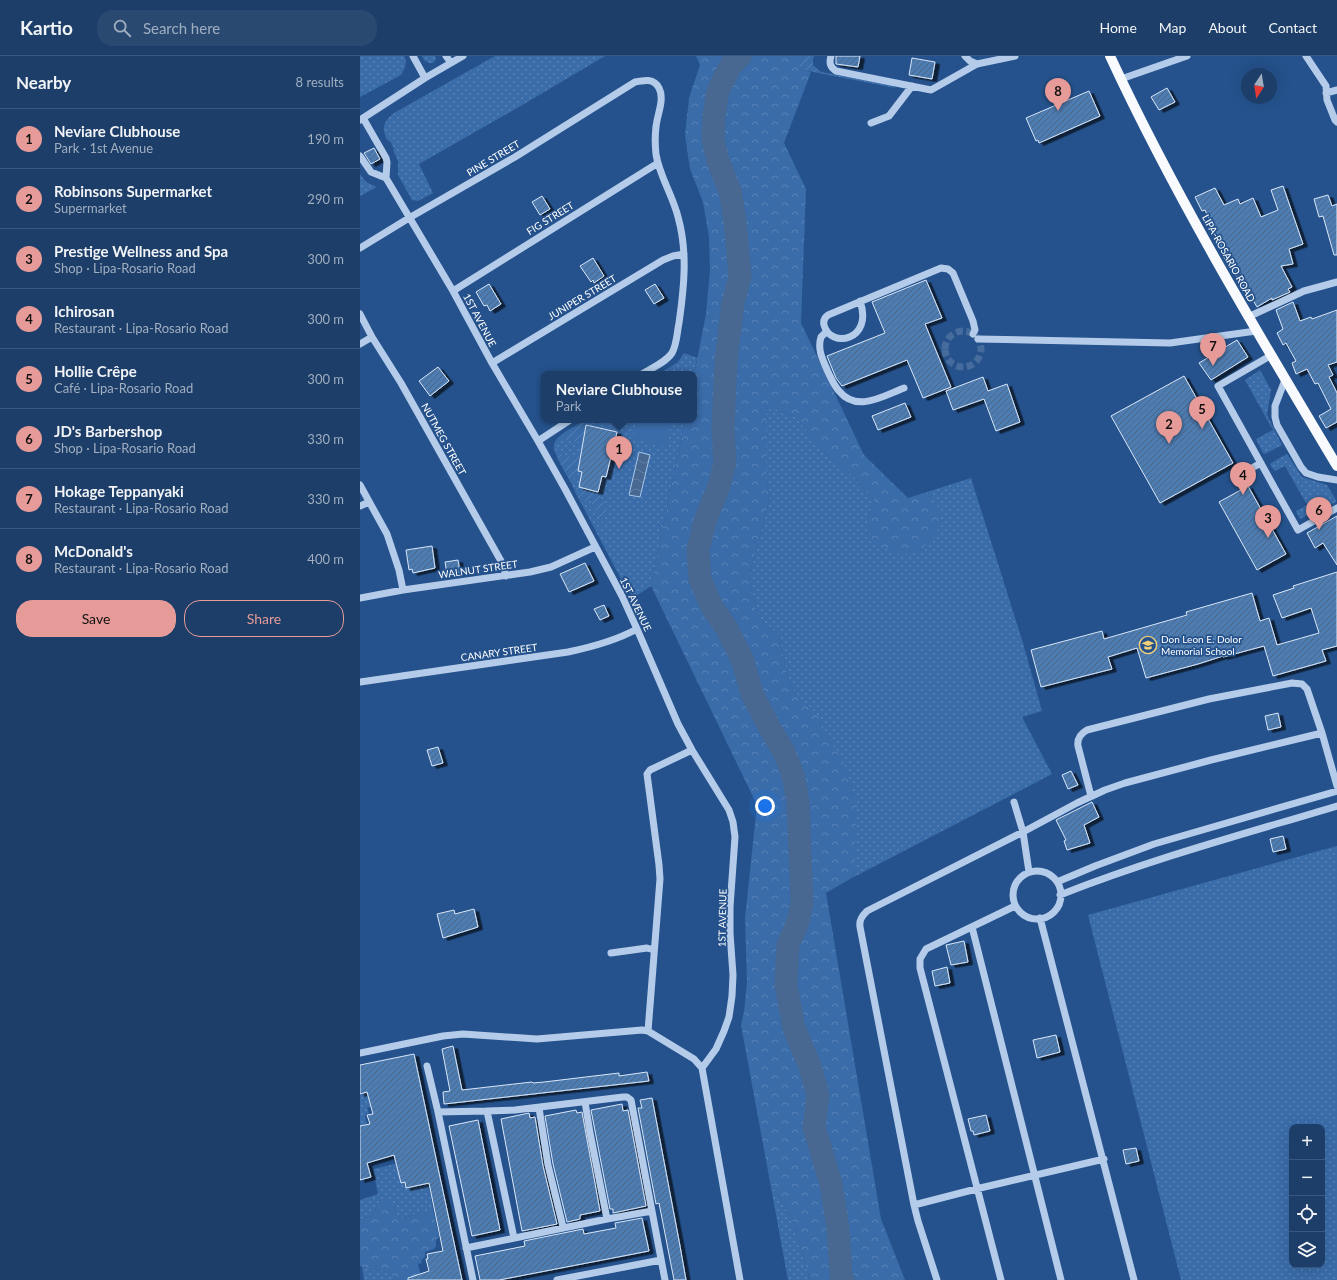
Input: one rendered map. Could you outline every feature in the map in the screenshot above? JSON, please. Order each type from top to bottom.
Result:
[{"type":"main road","name":"LIPA-ROSARIO ROAD","points":[[1110,56],[1179,192],[1248,317],[1337,466]]},
{"type":"street","points":[[413,56],[425,78]]},
{"type":"street","points":[[446,56],[451,63]]},
{"type":"street","points":[[360,156],[371,172],[386,178],[386,158],[361,119],[425,78],[463,56]]},
{"type":"street","points":[[831,56],[829,64],[831,68],[836,71],[931,90],[981,63],[989,56]]},
{"type":"street","points":[[965,56],[970,61],[981,63],[1015,56]]},
{"type":"street","points":[[1121,79],[1186,56]]},
{"type":"street","points":[[1306,56],[1326,86],[1327,100],[1337,122]]},
{"type":"street","name":"PINE STREET","points":[[360,248],[515,157],[635,82],[647,80],[653,82],[660,90],[661,94],[655,141],[658,163]]},
{"type":"street","points":[[871,123],[889,116],[912,86]]},
{"type":"street","points":[[1326,93],[1337,90]]},
{"type":"street","points":[[647,371],[665,360],[673,351],[677,336],[683,289],[684,254],[678,218],[658,163]]},
{"type":"street","name":"FIG STREET","points":[[453,291],[658,163]]},
{"type":"street","name":"1ST AVENUE","points":[[386,178],[453,291],[492,364],[538,441],[622,596],[678,724],[692,750],[729,810],[733,822],[735,837],[730,921],[733,975],[729,1017],[716,1049],[702,1068]]},
{"type":"street","name":"JUNIPER STREET","points":[[492,364],[652,266],[673,256],[684,254]]},
{"type":"street","points":[[860,301],[864,318],[858,332],[848,338],[838,338],[829,335],[826,332],[823,322],[825,317],[860,301],[941,268],[948,269],[953,273],[973,321],[975,337],[1170,343],[1256,330]]},
{"type":"street","points":[[1248,317],[1304,291],[1337,282]]},
{"type":"street","name":"NUTMEG STREET","points":[[360,314],[372,337],[401,383],[501,561],[506,576]]},
{"type":"street","points":[[826,332],[821,337],[820,352],[835,386],[842,395],[852,400],[864,402],[874,400],[904,388]]},
{"type":"street","points":[[360,344],[372,337]]},
{"type":"street","points":[[1270,356],[1218,386],[1298,530],[1337,508]]},
{"type":"street","points":[[1286,380],[1275,406],[1277,425],[1306,473],[1318,477],[1337,480]]},
{"type":"street","points":[[538,441],[565,423]]},
{"type":"street","points":[[1252,468],[1261,463]]},
{"type":"street","points":[[360,485],[384,528],[392,547],[403,590]]},
{"type":"street","points":[[360,506],[369,502]]},
{"type":"street","name":"WALNUT STREET","points":[[360,598],[403,590],[530,572],[551,566],[595,547]]},
{"type":"street","name":"CANARY STREET","points":[[360,682],[568,652],[597,645],[628,634],[637,629]]},
{"type":"street","points":[[1091,796],[1078,746],[1078,739],[1080,735],[1086,730],[1209,699],[1297,683],[1302,684],[1307,689],[1322,733],[1337,786]]},
{"type":"street","points":[[937,1280],[914,1205],[859,922],[861,918],[867,911],[1091,796],[1125,783],[1322,733]]},
{"type":"street","points":[[648,1031],[657,898],[660,879],[647,774],[650,770],[692,750]]},
{"type":"street","points":[[1057,882],[1154,844],[1337,791]]},
{"type":"street","points":[[1014,802],[1023,832],[1029,872]]},
{"type":"street","points":[[1060,895],[1106,877],[1157,860],[1337,806]]},
{"type":"street","points":[[1029,872],[1042,872],[1057,882],[1060,902],[1052,913],[1040,918],[1034,918],[1023,914],[1015,906],[1013,892],[1014,886],[1023,875],[1029,872]]},
{"type":"street","points":[[1001,1280],[976,1189],[920,968],[921,956],[926,949],[1015,906]]},
{"type":"street","points":[[1040,918],[1104,1159],[1134,1280]]},
{"type":"street","points":[[972,927],[1061,1280]]},
{"type":"street","points":[[611,953],[641,949],[654,950]]},
{"type":"street","points":[[360,1053],[443,1036],[463,1034],[537,1039],[642,1030],[648,1031],[694,1059],[702,1068],[740,1280]]},
{"type":"street","points":[[428,1066],[473,1280]]},
{"type":"street","points":[[438,1112],[539,1108],[627,1097],[631,1100],[665,1280]]},
{"type":"street","points":[[585,1102],[607,1219]]},
{"type":"street","points":[[539,1108],[548,1165],[563,1227]]},
{"type":"street","points":[[487,1111],[514,1238]]},
{"type":"street","points":[[914,1205],[1104,1159]]},
{"type":"street","points":[[466,1248],[563,1227],[652,1211]]},
{"type":"street","points":[[557,1280],[661,1260]]},
{"type":"green space","points":[[360,56],[404,56],[406,60],[405,67],[401,75],[360,97]]},
{"type":"green space","points":[[422,56],[435,56],[436,59],[433,63],[429,63],[424,60]]},
{"type":"green space","points":[[495,56],[605,56],[419,164],[433,193],[418,201],[412,200],[398,175],[398,161],[393,150],[394,149],[384,133],[385,122],[394,113]]},
{"type":"green space","points":[[696,56],[804,56],[798,69],[811,72],[784,143],[806,189],[801,323],[864,455],[908,498],[927,492],[940,509],[938,531],[919,552],[900,555],[871,540],[867,521],[874,501],[855,478],[824,452],[795,416],[766,408],[766,478],[770,498],[749,576],[757,613],[763,622],[779,635],[788,678],[797,697],[815,712],[846,768],[857,807],[855,870],[850,879],[826,893],[881,1219],[905,1280],[810,1280],[792,1219],[770,1182],[741,1025],[747,982],[745,918],[757,805],[651,586],[684,423],[697,423],[697,371],[695,371],[706,314],[710,270],[709,237],[703,202],[690,169],[685,135],[689,98],[700,65]]},
{"type":"green space","points":[[804,56],[814,56],[813,65],[821,72],[894,86],[895,88],[798,69]]},
{"type":"green space","points":[[360,174],[366,182],[377,187],[360,196]]},
{"type":"green space","points":[[684,353],[697,358],[695,371],[664,371],[678,362]]},
{"type":"green space","points":[[1260,370],[1271,390],[1267,415],[1282,445],[1265,454],[1263,453],[1256,439],[1273,430],[1245,380]]},
{"type":"green space","points":[[766,408],[795,416],[824,452],[855,478],[874,501],[867,521],[939,509],[927,492],[971,478],[1023,643],[1042,711],[1022,717],[1052,774],[850,879],[855,870],[855,840],[815,712],[797,697],[788,678],[779,635],[763,622],[757,613],[749,576],[770,498],[766,478]]},
{"type":"green space","points":[[580,423],[684,423],[651,586],[633,598],[622,581],[554,449],[554,444],[557,440],[571,428]]},
{"type":"green space","points":[[581,423],[597,423],[596,428],[586,427],[583,443],[563,440],[558,443],[557,450],[561,455],[580,457],[577,476],[573,479],[569,479],[557,457],[554,445],[562,434]]},
{"type":"green space","points":[[636,423],[671,423],[666,447],[633,439]]},
{"type":"green space","points":[[1287,454],[1302,477],[1327,485],[1336,502],[1300,519],[1296,511],[1307,505],[1285,466],[1275,471],[1270,465]]},
{"type":"green space","points":[[579,487],[598,492],[608,510],[603,524],[589,499],[581,503],[575,492]]},
{"type":"green space","points":[[1337,846],[1337,1280],[1181,1280],[1088,915]]},
{"type":"green space","points":[[389,1088],[382,1103],[367,1108],[369,1113],[366,1114],[365,1117],[367,1124],[360,1126],[360,1095]]},
{"type":"green space","points":[[423,1157],[434,1214],[419,1213],[402,1219],[396,1214],[394,1206],[380,1200],[372,1216],[360,1220],[360,1200],[378,1194],[373,1169]]},
{"type":"green space","points":[[770,1182],[792,1219],[810,1280],[788,1280]]},
{"type":"green space","points":[[388,1199],[394,1206],[396,1214],[402,1219],[419,1213],[434,1214],[439,1237],[436,1240],[436,1246],[434,1249],[425,1252],[425,1257],[421,1260],[422,1263],[418,1264],[422,1280],[399,1280],[383,1270],[368,1269],[360,1266],[360,1220],[372,1216],[380,1200]]},
{"type":"green space","points":[[362,1266],[368,1269],[383,1270],[399,1280],[364,1280]]},
{"type":"water","points":[[639,452],[650,455],[640,497],[629,495]]},
{"type":"building","points":[[836,56],[860,56],[858,67],[836,64]]},
{"type":"building","points":[[912,58],[935,62],[932,79],[909,75]]},
{"type":"building","points":[[1167,88],[1175,102],[1159,110],[1151,97]]},
{"type":"building","points":[[1089,91],[1100,116],[1039,143],[1038,140],[1036,141],[1026,118]]},
{"type":"building","points":[[374,148],[380,159],[371,164],[364,153]]},
{"type":"building","points":[[1283,186],[1303,244],[1289,249],[1293,264],[1281,266],[1292,287],[1288,289],[1290,292],[1272,300],[1272,298],[1257,307],[1244,285],[1242,286],[1232,269],[1231,270],[1222,254],[1224,252],[1205,210],[1202,211],[1195,197],[1215,188],[1224,205],[1238,199],[1240,204],[1253,198],[1261,217],[1278,210],[1271,190]]},
{"type":"building","points":[[1328,195],[1332,206],[1337,204],[1337,255],[1334,255],[1323,216],[1319,217],[1314,199]]},
{"type":"building","points":[[542,196],[550,209],[540,215],[532,202]]},
{"type":"building","points":[[593,258],[604,276],[594,283],[593,280],[591,282],[580,266]]},
{"type":"building","points":[[926,280],[942,318],[925,324],[951,387],[923,398],[907,360],[842,386],[836,378],[827,356],[885,333],[872,302]]},
{"type":"building","points":[[489,284],[501,304],[490,311],[487,305],[484,306],[476,292]]},
{"type":"building","points":[[655,284],[664,298],[654,304],[645,290]]},
{"type":"building","points":[[1293,302],[1300,321],[1311,317],[1312,319],[1337,310],[1337,362],[1328,365],[1333,375],[1329,377],[1337,393],[1337,422],[1326,428],[1319,416],[1331,409],[1318,383],[1315,384],[1307,369],[1296,374],[1292,363],[1296,361],[1286,343],[1283,345],[1277,333],[1283,329],[1276,310]]},
{"type":"building","points":[[1237,340],[1248,357],[1211,380],[1199,363]]},
{"type":"building","points":[[438,367],[449,381],[430,396],[419,381]]},
{"type":"building","points":[[1184,376],[1233,463],[1160,503],[1111,416]]},
{"type":"building","points":[[983,377],[988,391],[1007,384],[1020,422],[996,431],[984,399],[953,410],[946,391]]},
{"type":"building","points":[[905,403],[911,417],[878,430],[872,416]]},
{"type":"building","points":[[586,425],[617,432],[606,477],[602,476],[598,492],[579,487],[582,472],[578,471]]},
{"type":"building","points":[[1248,486],[1286,554],[1257,570],[1219,502]]},
{"type":"building","points":[[1337,516],[1337,565],[1323,543],[1315,548],[1307,533]]},
{"type":"building","points":[[432,546],[435,568],[413,573],[412,569],[409,570],[406,550]]},
{"type":"building","points":[[458,560],[460,572],[447,574],[445,562]]},
{"type":"building","points":[[585,563],[594,581],[569,592],[560,574]]},
{"type":"building","points":[[1337,572],[1337,646],[1322,650],[1326,661],[1273,676],[1264,646],[1146,678],[1137,648],[1108,657],[1112,669],[1041,687],[1031,650],[1102,631],[1104,639],[1187,615],[1186,612],[1252,593],[1260,621],[1269,618],[1277,645],[1319,633],[1311,608],[1282,618],[1273,595],[1294,588],[1293,586]]},
{"type":"building","points":[[604,605],[609,616],[600,620],[594,609]]},
{"type":"building","points":[[1278,713],[1281,727],[1268,730],[1265,716]]},
{"type":"building","points":[[438,747],[443,763],[432,766],[427,750]]},
{"type":"building","points":[[1071,771],[1078,785],[1068,789],[1062,775]]},
{"type":"building","points":[[1092,802],[1099,817],[1084,825],[1090,843],[1067,850],[1064,841],[1066,840],[1056,820]]},
{"type":"building","points":[[1283,836],[1286,849],[1273,852],[1270,839]]},
{"type":"building","points":[[474,909],[478,927],[443,938],[437,914],[454,910],[455,914]]},
{"type":"building","points":[[964,941],[968,962],[951,965],[946,945]]},
{"type":"building","points":[[947,967],[950,983],[935,986],[932,971]]},
{"type":"building","points":[[1056,1035],[1060,1052],[1037,1058],[1033,1040]]},
{"type":"building","points":[[453,1046],[462,1090],[619,1073],[619,1076],[647,1072],[649,1081],[444,1104],[443,1092],[450,1091],[442,1049]]},
{"type":"building","points":[[414,1054],[462,1280],[408,1280],[408,1278],[429,1271],[426,1259],[428,1259],[427,1254],[443,1251],[429,1183],[406,1188],[405,1182],[401,1183],[394,1155],[367,1163],[371,1177],[360,1180],[360,1126],[370,1124],[367,1115],[373,1114],[367,1092],[360,1094],[360,1065]]},
{"type":"building","points":[[652,1098],[686,1280],[674,1280],[659,1203],[656,1204],[638,1108],[642,1108],[640,1100]]},
{"type":"building","points":[[622,1104],[623,1111],[628,1110],[646,1206],[613,1213],[613,1209],[610,1209],[591,1110]]},
{"type":"building","points":[[576,1110],[577,1113],[582,1112],[600,1211],[580,1215],[580,1219],[567,1222],[553,1164],[545,1116]]},
{"type":"building","points":[[529,1113],[530,1118],[535,1117],[543,1166],[557,1224],[522,1231],[501,1119]]},
{"type":"building","points":[[986,1115],[990,1131],[974,1135],[973,1131],[971,1131],[968,1119]]},
{"type":"building","points":[[478,1120],[500,1230],[472,1236],[449,1126]]},
{"type":"building","points":[[1136,1148],[1139,1161],[1126,1164],[1123,1150]]},
{"type":"building","points":[[642,1218],[649,1251],[499,1280],[480,1280],[475,1256],[525,1246],[524,1241],[583,1229],[584,1234],[616,1228],[615,1223]]},
{"type":"waterway","points":[[740,56],[731,65],[718,91],[714,116],[713,139],[718,161],[730,191],[735,221],[740,276],[733,303],[726,361],[723,429],[725,463],[719,486],[705,521],[698,550],[700,579],[713,609],[726,627],[743,661],[752,694],[784,752],[793,775],[798,801],[802,903],[798,922],[788,945],[786,985],[794,1028],[810,1066],[818,1095],[814,1127],[831,1184],[838,1228],[841,1275],[843,1280]]},
{"type":"tunnel","points":[[963,331],[973,334],[978,339],[981,349],[978,359],[973,364],[963,367],[953,364],[948,359],[945,349],[948,339],[953,334],[963,331]]},
{"type":"place","name":"McDonald's","points":[[1058,111]]},
{"type":"place","name":"Hokage Teppanyaki","points":[[1213,366]]},
{"type":"place","name":"Hollie Crêpe","points":[[1202,429]]},
{"type":"place","name":"Robinsons Supermarket","points":[[1169,444]]},
{"type":"place","name":"Neviare Clubhouse","points":[[619,469]]},
{"type":"place","name":"Ichirosan","points":[[1243,495]]},
{"type":"place","name":"JD's Barbershop","points":[[1319,530]]},
{"type":"place","name":"Prestige Wellness and Spa","points":[[1268,538]]},
{"type":"place","name":"Don Leon E. Dolor Memorial School","points":[[1148,645]]}]
